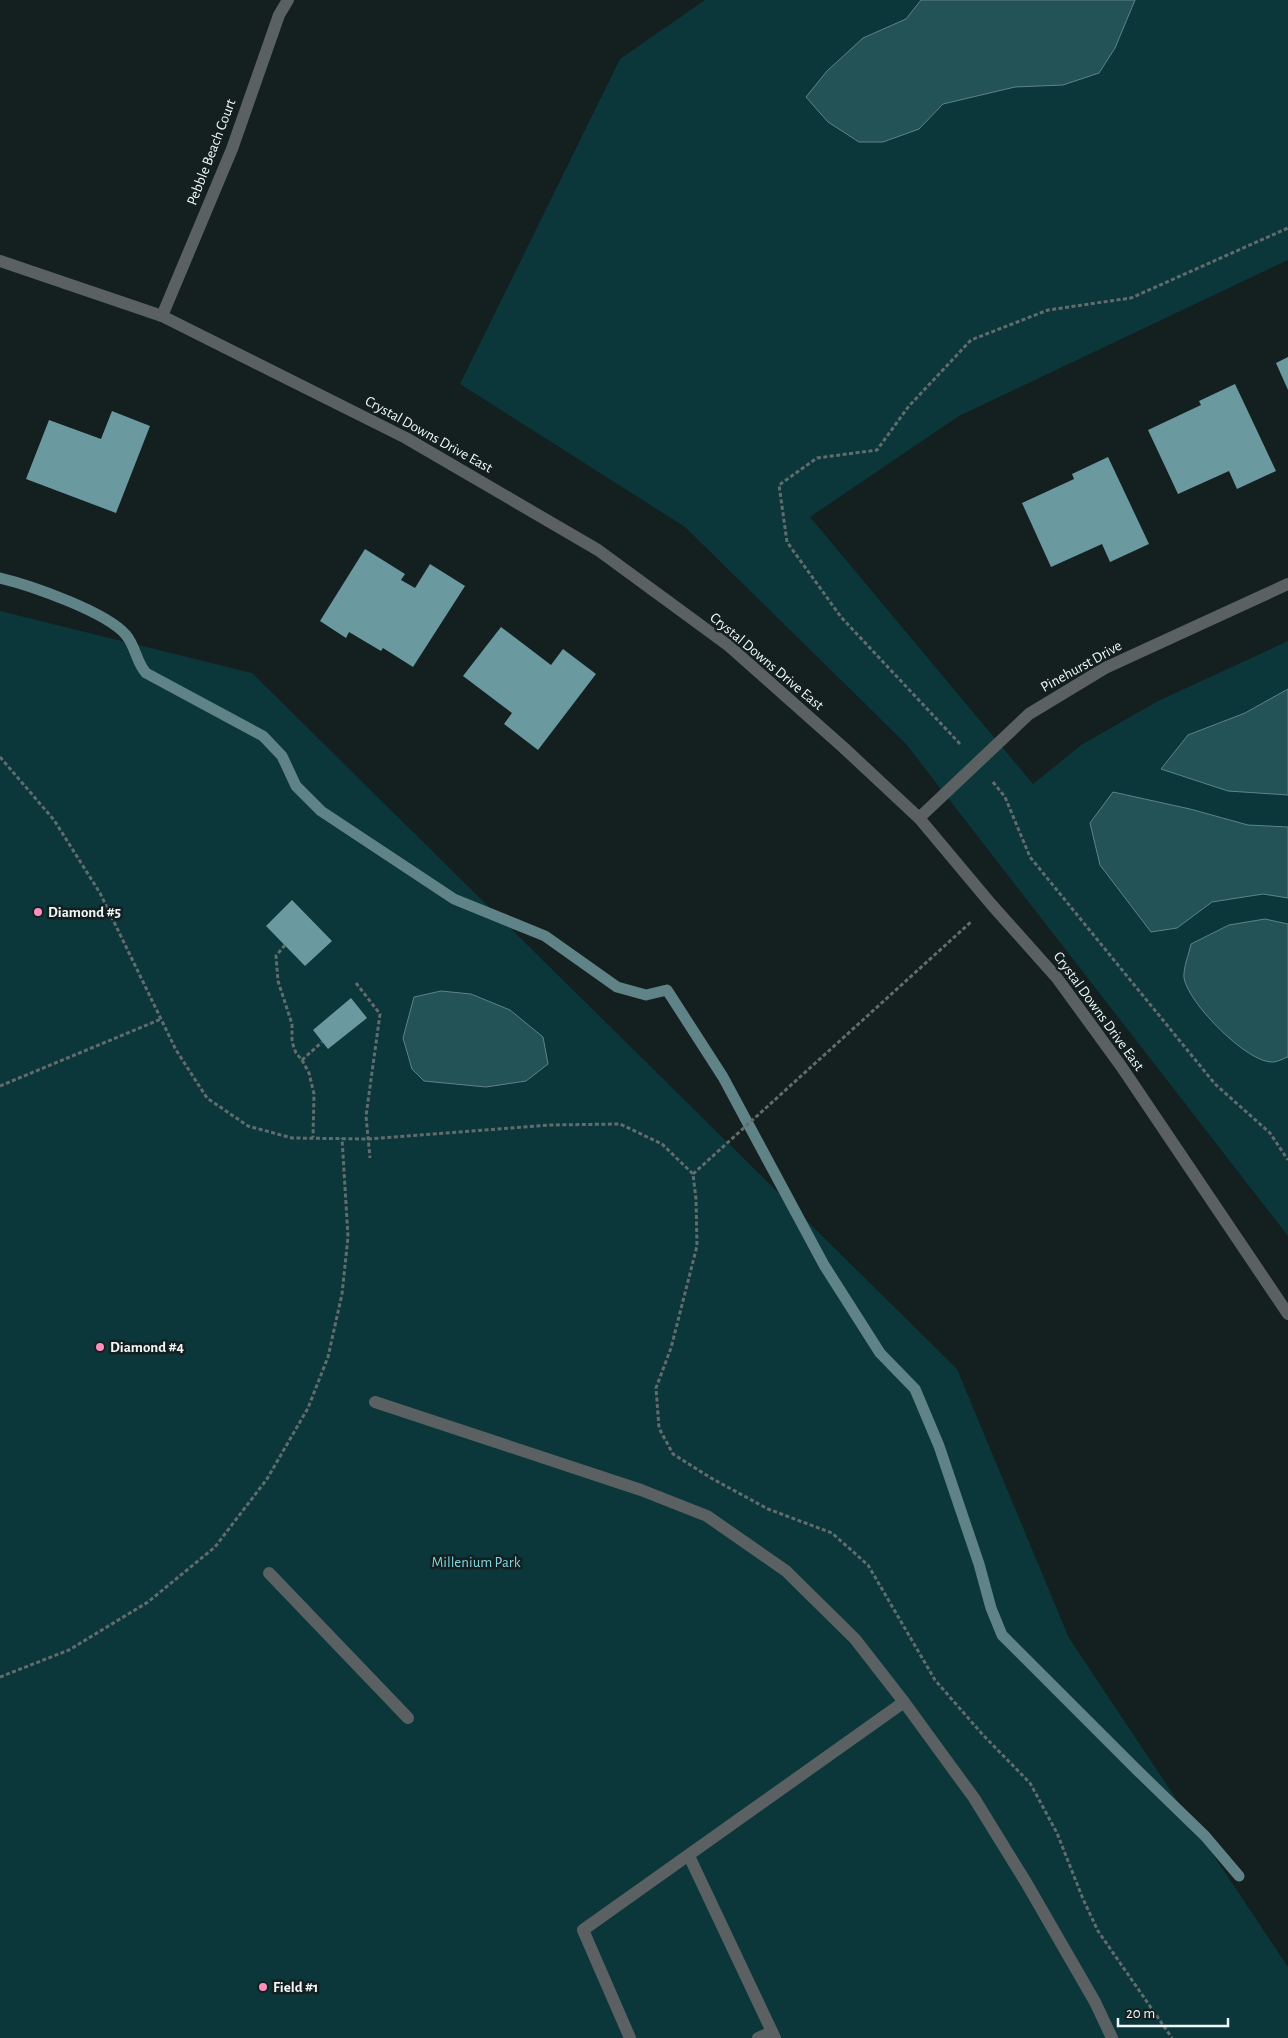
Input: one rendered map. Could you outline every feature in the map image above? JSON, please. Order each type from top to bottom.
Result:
[{"type":"street","name":"Pebble Beach Court","points":[[162,316],[232,149],[279,15],[288,0]]},
{"type":"street","name":"Crystal Downs Drive East","points":[[0,261],[162,316],[406,438],[598,550],[729,646],[844,748],[919,818],[991,904],[1057,978],[1121,1066],[1288,1314]]},
{"type":"street","name":"Pinehurst Drive","points":[[919,818],[1029,714],[1104,668],[1288,584]]},
{"type":"street","points":[[375,1402],[641,1490],[707,1516],[786,1571],[855,1639],[974,1798],[1095,2002],[1112,2038]]},
{"type":"street","points":[[269,1573],[408,1718]]},
{"type":"street","points":[[630,2038],[583,1930],[904,1702]]},
{"type":"street","points":[[689,1856],[773,2035],[758,2038]]},
{"type":"path","points":[[1288,228],[1131,298],[1048,310],[971,340],[909,406],[877,450],[817,458],[779,485],[787,542],[841,618],[978,763],[1005,797],[1030,857],[1215,1084],[1270,1133],[1288,1160]]},
{"type":"path","points":[[0,757],[54,820],[100,893],[176,1050],[207,1098],[248,1126],[292,1138],[368,1139],[550,1125],[620,1124],[662,1144],[693,1174],[696,1199],[697,1246],[671,1348],[656,1388],[659,1428],[673,1454],[711,1478],[768,1509],[832,1533],[868,1565],[936,1680],[983,1735],[1030,1783],[1057,1832],[1083,1900],[1098,1931],[1172,2038]]},
{"type":"path","points":[[693,1174],[991,904]]},
{"type":"path","points":[[285,945],[276,956],[278,981],[292,1024],[292,1042],[296,1053],[309,1073],[314,1094],[313,1138]]},
{"type":"path","points":[[356,983],[380,1014],[366,1116],[370,1158]]},
{"type":"path","points":[[0,1086],[161,1020]]},
{"type":"path","points":[[302,1060],[322,1042]]},
{"type":"path","points":[[0,1677],[69,1650],[148,1602],[215,1547],[267,1479],[308,1408],[328,1357],[340,1303],[348,1237],[342,1138]]},
{"type":"green space","points":[[705,0],[1288,0],[1288,260],[959,416],[810,517],[1033,784],[1081,745],[1158,701],[1288,641],[1288,1236],[906,744],[685,527],[460,384],[620,59]]},
{"type":"green space","name":"Millenium Park","points":[[0,611],[252,673],[957,1369],[1069,1638],[1288,1967],[1288,2038],[0,2038]]},
{"type":"shaded area","points":[[921,0],[1135,0],[1115,48],[1099,73],[1063,85],[1015,87],[943,104],[919,129],[883,142],[859,142],[828,122],[806,97],[827,71],[863,38],[906,19]]},
{"type":"shaded area","points":[[1288,689],[1288,795],[1228,791],[1161,769],[1188,735],[1245,713]]},
{"type":"shaded area","points":[[1113,792],[1190,809],[1248,825],[1288,827],[1288,898],[1263,894],[1212,902],[1177,928],[1151,932],[1100,865],[1090,823]]},
{"type":"shaded area","points":[[1265,919],[1288,924],[1288,1057],[1273,1062],[1262,1060],[1249,1053],[1221,1030],[1196,1002],[1184,978],[1185,965],[1191,944],[1229,925]]},
{"type":"shaded area","points":[[441,991],[471,994],[510,1010],[543,1037],[548,1064],[526,1081],[486,1087],[424,1081],[412,1069],[403,1038],[414,997]]},
{"type":"building","points":[[1288,357],[1288,390],[1276,363]]},
{"type":"building","points":[[1235,384],[1276,471],[1237,489],[1229,471],[1178,494],[1148,430],[1201,405],[1199,401]]},
{"type":"building","points":[[112,411],[150,426],[116,513],[26,479],[49,420],[101,439]]},
{"type":"building","points":[[1108,457],[1149,544],[1110,562],[1102,544],[1051,567],[1022,503],[1074,479],[1072,474]]},
{"type":"building","points":[[365,549],[405,574],[401,580],[415,588],[430,564],[465,586],[413,667],[383,648],[381,651],[349,632],[346,638],[320,621]]},
{"type":"building","points":[[501,627],[551,665],[563,649],[596,674],[538,750],[504,724],[512,713],[463,676]]},
{"type":"building","points":[[292,900],[332,941],[305,966],[266,926]]},
{"type":"building","points":[[351,998],[367,1018],[328,1049],[313,1030]]},
{"type":"waterway","points":[[0,578],[67,600],[103,617],[116,626],[132,644],[146,673],[263,736],[282,756],[296,786],[321,811],[454,899],[545,936],[617,987],[646,995],[667,990],[723,1077],[824,1265],[880,1353],[915,1389],[939,1446],[979,1564],[991,1608],[1002,1635],[1205,1836],[1239,1876]]},
{"type":"place","name":"Diamond #5","points":[[38,912]]},
{"type":"place","name":"Diamond #4","points":[[100,1347]]},
{"type":"place","name":"Field #1","points":[[263,1987]]}]
